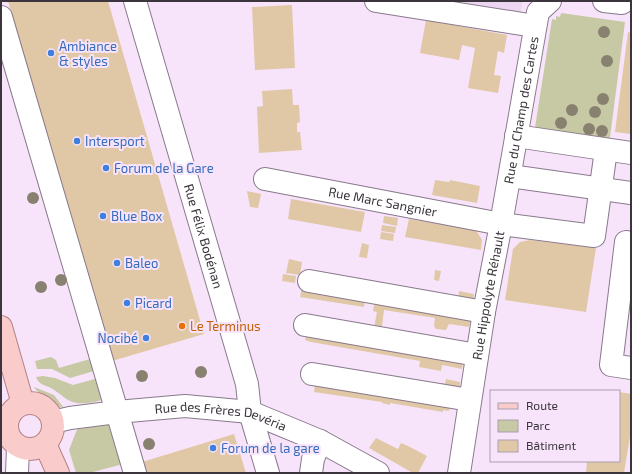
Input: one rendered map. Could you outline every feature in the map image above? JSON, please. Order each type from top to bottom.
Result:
[{"type":"main road","points":[[1,327],[7,371],[10,425],[32,450],[45,444],[52,434],[53,422],[50,415],[42,406],[30,403],[10,425]]},
{"type":"main road","points":[[45,444],[58,473]]},
{"type":"street","name":"Rue Félix Bodénan","points":[[135,1],[247,384],[250,412],[268,473]]},
{"type":"street","points":[[376,1],[535,26]]},
{"type":"street","name":"Rue du Champ des Cartes","points":[[502,224],[538,12],[550,1]]},
{"type":"street","points":[[1,17],[135,473]]},
{"type":"street","points":[[516,136],[631,153]]},
{"type":"street","points":[[594,236],[606,150]]},
{"type":"street","points":[[510,176],[631,193]]},
{"type":"street","name":"Rue Marc Sangnier","points":[[265,179],[502,224]]},
{"type":"street","name":"Rue Hippolyte Réhault","points":[[459,473],[484,312],[502,224],[628,242]]},
{"type":"street","points":[[628,242],[611,365],[631,368]]},
{"type":"street","points":[[308,281],[484,312]]},
{"type":"street","points":[[305,325],[477,355]]},
{"type":"street","points":[[312,374],[470,400]]},
{"type":"street","name":"Rue des Frères Devéria","points":[[53,422],[70,418],[117,412],[185,406],[250,412],[320,441],[376,472]]},
{"type":"street","points":[[10,425],[17,473]]},
{"type":"street","points":[[311,473],[313,459],[320,441]]},
{"type":"shaded area","points":[[452,1],[522,1],[521,12]]},
{"type":"green space","points":[[561,13],[625,22],[609,145],[534,134],[552,19],[556,20],[556,16],[560,17]]},
{"type":"green space","points":[[51,357],[56,360],[59,368],[97,357],[101,369],[70,378],[52,369],[37,369],[35,361]]},
{"type":"green space","points":[[43,376],[55,378],[73,385],[102,377],[103,399],[88,403],[71,402],[37,380],[36,377]]},
{"type":"green space","points":[[34,387],[54,395],[64,408],[48,399]]},
{"type":"green space","points":[[112,425],[127,463],[89,473],[76,473],[69,450],[76,432],[78,429]]},
{"type":"building","name":"Forum de la Gare","points":[[8,1],[108,1],[204,334],[112,361]]},
{"type":"building","points":[[292,5],[295,68],[255,70],[252,7]]},
{"type":"building","points":[[426,20],[507,35],[504,53],[498,51],[494,75],[501,76],[498,93],[468,88],[475,48],[462,45],[459,60],[420,53]]},
{"type":"building","points":[[628,32],[631,33],[631,134],[615,132]]},
{"type":"building","points":[[292,89],[293,105],[299,105],[300,122],[297,123],[297,132],[300,132],[302,150],[259,153],[257,107],[263,106],[262,91]]},
{"type":"building","points":[[435,180],[449,182],[450,180],[480,186],[477,203],[432,195]]},
{"type":"building","points":[[247,191],[261,194],[258,208],[250,207]]},
{"type":"building","points":[[291,199],[365,212],[361,232],[288,219]]},
{"type":"building","points":[[384,216],[398,218],[397,226],[383,223]]},
{"type":"building","points":[[409,219],[476,230],[482,240],[481,250],[405,237]]},
{"type":"building","points":[[382,225],[396,227],[395,233],[381,231]]},
{"type":"building","points":[[381,232],[394,234],[393,241],[380,239]]},
{"type":"building","points":[[530,240],[596,248],[586,312],[505,300],[513,249],[520,242]]},
{"type":"building","points":[[362,243],[369,245],[367,258],[359,257]]},
{"type":"building","points":[[289,259],[302,262],[300,275],[286,273]]},
{"type":"building","points":[[435,270],[441,271],[439,281],[434,280]]},
{"type":"building","points":[[283,274],[296,276],[295,283],[282,281]]},
{"type":"building","points":[[300,283],[366,294],[364,307],[300,297],[302,287],[299,287]]},
{"type":"building","points":[[459,291],[474,294],[473,303],[458,301]]},
{"type":"building","points":[[375,298],[472,311],[469,327],[449,324],[446,330],[436,329],[434,326],[435,318],[384,310],[381,334],[373,333],[377,312],[373,311]]},
{"type":"building","points":[[307,328],[464,356],[462,369],[442,365],[441,371],[419,367],[420,361],[311,342],[305,340]]},
{"type":"building","points":[[316,378],[451,399],[449,411],[443,410],[443,412],[390,403],[390,405],[382,402],[314,392]]},
{"type":"building","points":[[446,379],[460,382],[459,392],[441,390],[442,383],[445,384]]},
{"type":"building","points":[[620,392],[631,394],[631,431],[624,473],[586,473],[587,462],[620,462]]},
{"type":"building","name":"Forum de la gare","points":[[234,434],[246,473],[145,473],[142,462]]},
{"type":"building","points":[[376,438],[398,449],[401,443],[427,456],[418,473],[413,473],[369,448]]},
{"type":"place","name":"Ambiance & styles","points":[[51,53]]},
{"type":"place","name":"Intersport","points":[[77,141]]},
{"type":"place","name":"Forum de la Gare","points":[[106,168]]},
{"type":"place","name":"Blue Box","points":[[103,216]]},
{"type":"place","name":"Baleo","points":[[117,263]]},
{"type":"place","name":"Picard","points":[[127,303]]},
{"type":"place","name":"Le Terminus","points":[[182,326]]},
{"type":"place","name":"Nocibé","points":[[146,338]]},
{"type":"place","name":"Forum de la gare","points":[[213,448]]}]
